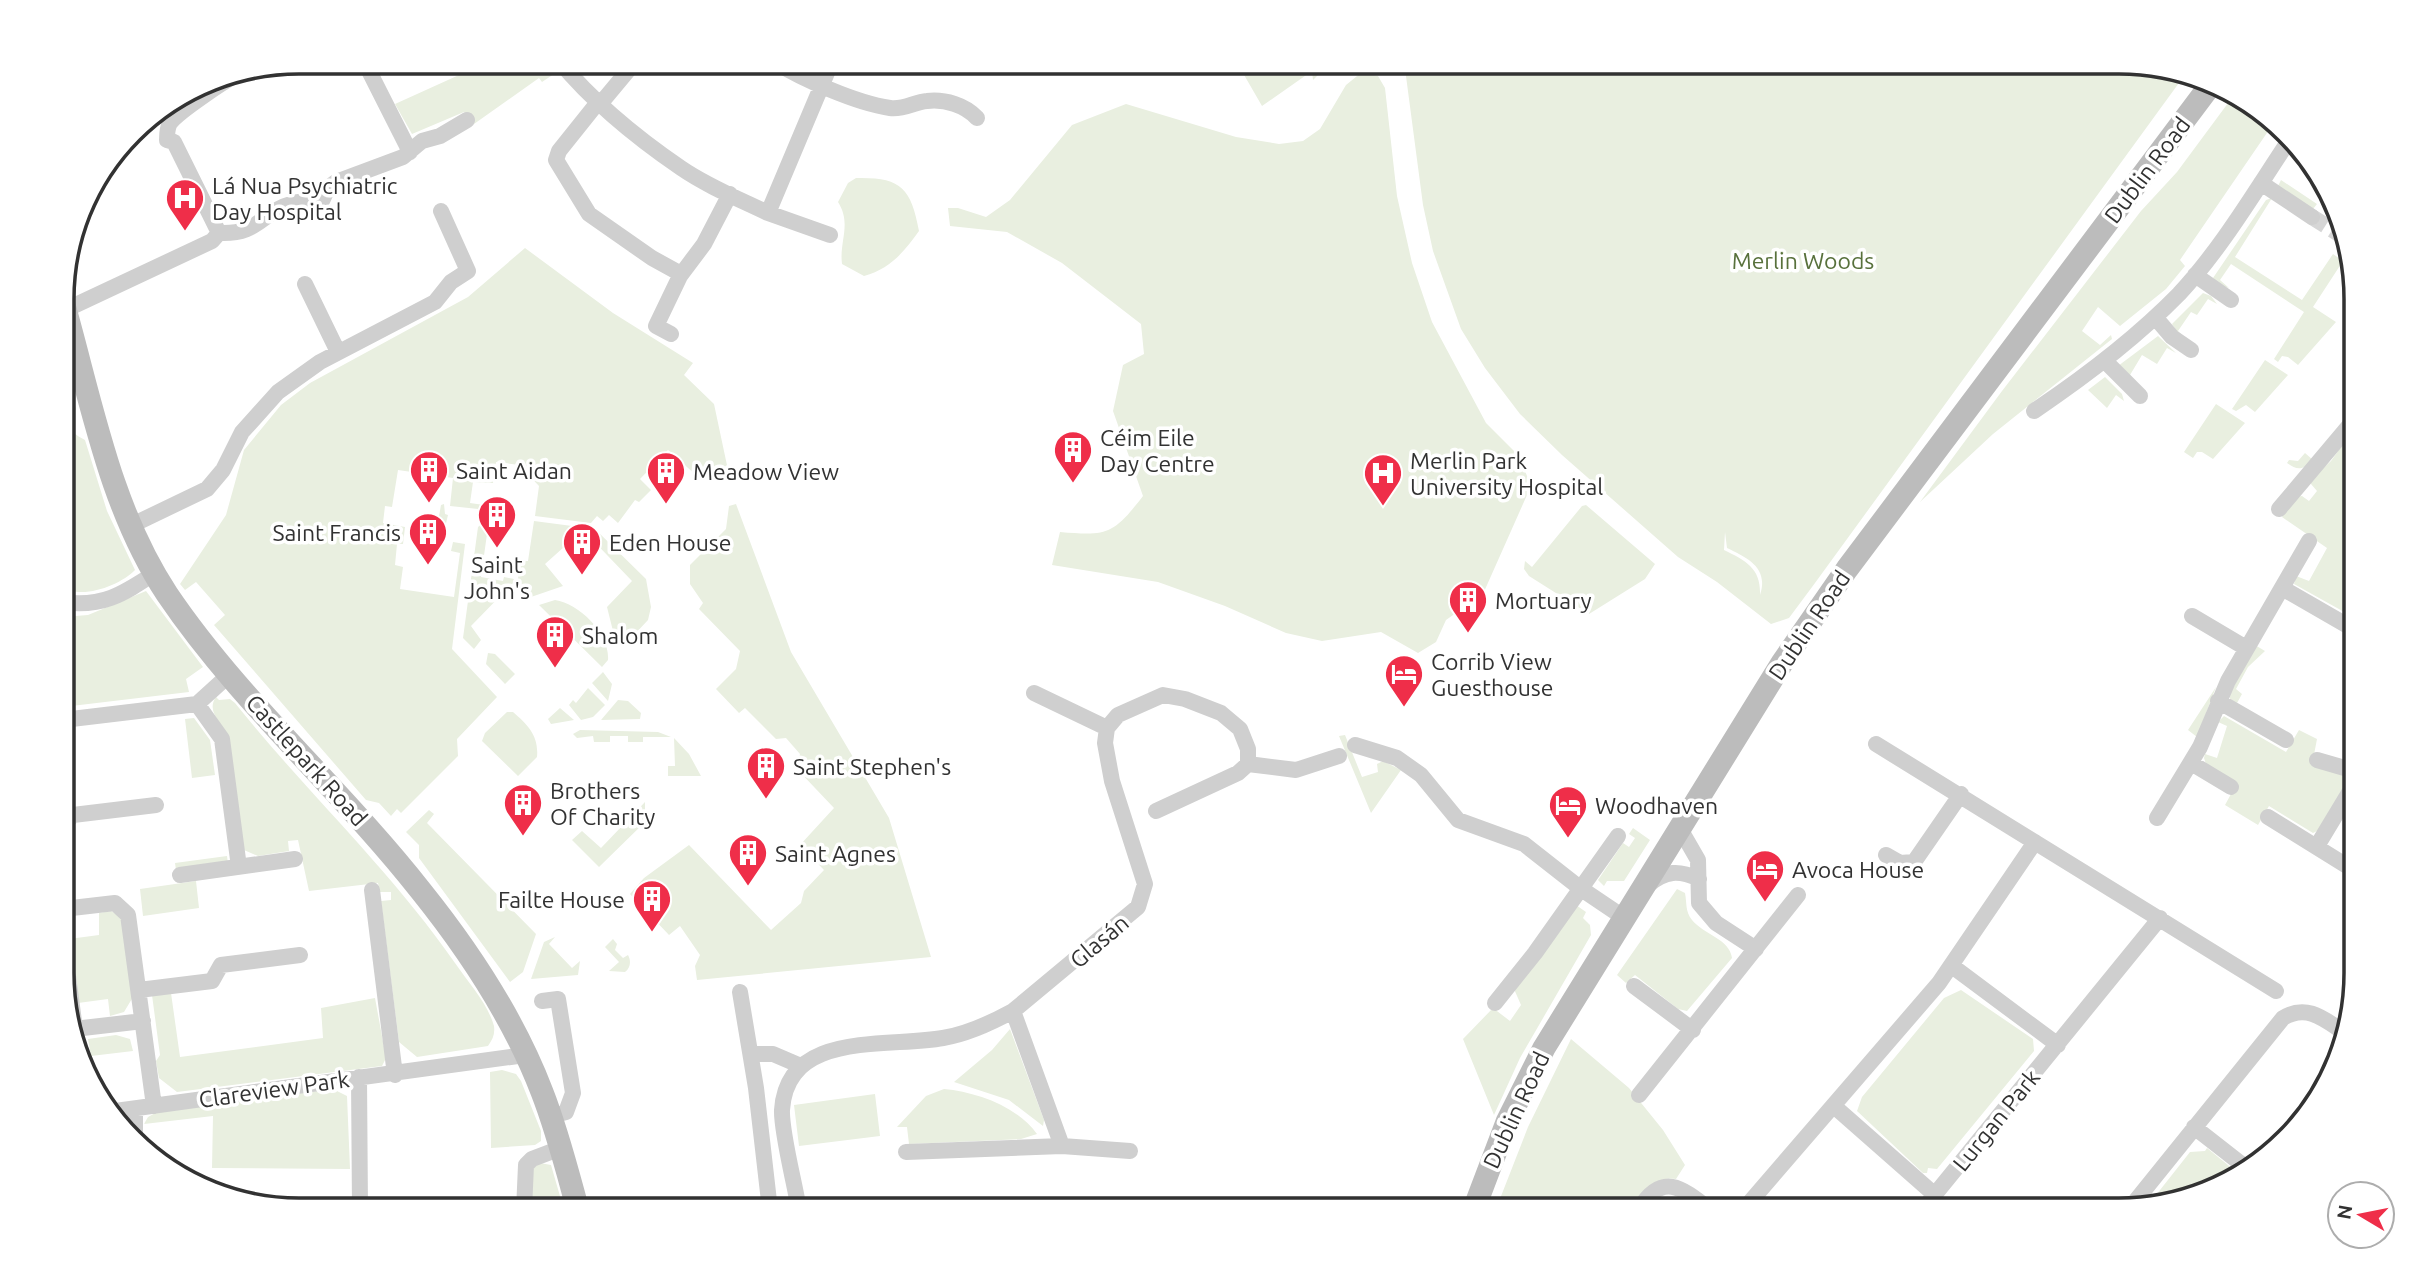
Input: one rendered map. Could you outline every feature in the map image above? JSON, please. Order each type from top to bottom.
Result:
[{"type":"main road","name":"Dublin Road","points":[[1479,1197],[1522,1090],[1563,1016],[1782,663],[1847,569],[2206,91]]},
{"type":"main road","name":"Castlepark Road","points":[[74,342],[100,440],[130,526],[155,573],[182,615],[230,674],[420,890],[485,979],[525,1055],[551,1116],[575,1198]]},
{"type":"street","points":[[371,74],[410,152]]},
{"type":"street","points":[[570,74],[622,123],[683,170],[768,213],[830,235]]},
{"type":"street","points":[[625,74],[559,151],[556,160],[589,214],[652,258],[681,274]]},
{"type":"street","points":[[798,74],[822,86],[889,108],[903,108],[927,101],[956,104],[967,108],[977,118]]},
{"type":"street","points":[[768,213],[827,74]]},
{"type":"street","points":[[211,91],[176,117],[167,130],[167,139],[174,142],[219,233]]},
{"type":"street","points":[[219,233],[240,234],[256,226],[269,214],[296,202],[322,201],[328,188],[336,182],[361,171],[372,171],[410,152],[422,141],[440,136],[467,120]]},
{"type":"street","points":[[2034,411],[2105,361],[2155,317],[2195,275],[2285,147]]},
{"type":"street","points":[[2261,183],[2312,217]]},
{"type":"street","points":[[671,334],[656,326],[681,274],[704,244],[730,194]]},
{"type":"street","points":[[130,526],[207,489],[223,470],[242,432],[278,392],[338,352],[435,302],[451,282],[468,271],[441,211]]},
{"type":"street","points":[[74,300],[212,241],[219,233]]},
{"type":"street","points":[[2195,275],[2231,300]]},
{"type":"street","points":[[305,284],[338,352]]},
{"type":"street","points":[[2155,317],[2172,337],[2191,350]]},
{"type":"street","points":[[2105,361],[2140,397]]},
{"type":"street","points":[[2279,509],[2344,432]]},
{"type":"street","points":[[2157,818],[2191,763],[2218,701],[2246,648],[2309,541]]},
{"type":"street","points":[[74,603],[87,605],[99,602],[130,590],[155,573]]},
{"type":"street","points":[[2282,588],[2344,624]]},
{"type":"street","points":[[2192,616],[2246,648]]},
{"type":"street","points":[[74,719],[197,704],[230,674]]},
{"type":"street","points":[[1034,693],[1107,728],[1118,715],[1163,695],[1185,699],[1221,713],[1240,729],[1248,750],[1248,764],[1238,773],[1156,811]]},
{"type":"street","points":[[2218,701],[2286,740]]},
{"type":"street","points":[[197,704],[222,739],[239,867]]},
{"type":"street","name":"Glasán","points":[[801,1066],[816,1054],[860,1046],[944,1038],[1013,1012],[1138,907],[1145,884],[1112,781],[1105,743],[1107,728]]},
{"type":"street","points":[[1876,744],[1961,794],[2276,991]]},
{"type":"street","points":[[1355,745],[1383,752],[1407,764],[1425,780],[1453,817],[1524,844],[1580,888],[1623,917]]},
{"type":"street","points":[[1248,764],[1296,770],[1339,756]]},
{"type":"street","points":[[2317,760],[2344,768]]},
{"type":"street","points":[[2191,763],[2231,788]]},
{"type":"street","points":[[1886,856],[1900,863],[1914,862],[1961,794]]},
{"type":"street","points":[[2317,846],[2344,801]]},
{"type":"street","points":[[74,815],[156,805]]},
{"type":"street","points":[[2268,817],[2344,863]]},
{"type":"street","points":[[1679,827],[1698,860],[1699,903],[1705,912],[1756,949]]},
{"type":"street","points":[[1494,1003],[1618,836]]},
{"type":"street","points":[[1755,1197],[1835,1107],[1952,966],[2035,842]]},
{"type":"street","points":[[180,875],[295,859]]},
{"type":"street","points":[[1636,896],[1657,878],[1670,872],[1684,872],[1699,879]]},
{"type":"street","points":[[372,890],[395,1075]]},
{"type":"street","points":[[1639,1096],[1798,895]]},
{"type":"street","points":[[74,907],[110,902],[123,907],[130,920],[155,1105]]},
{"type":"street","name":"Lurgan Park","points":[[1935,1195],[2160,918]]},
{"type":"street","points":[[139,989],[212,981],[221,965],[300,955]]},
{"type":"street","points":[[1952,966],[2058,1045]]},
{"type":"street","points":[[1634,986],[1693,1030]]},
{"type":"street","points":[[740,992],[751,1054],[769,1198]]},
{"type":"street","points":[[542,1001],[558,999],[573,1093],[566,1112],[551,1116]]},
{"type":"street","points":[[1013,1012],[1062,1146]]},
{"type":"street","points":[[2139,1196],[2283,1017],[2293,1012],[2308,1012],[2336,1028]]},
{"type":"street","points":[[80,1028],[143,1021]]},
{"type":"street","points":[[751,1054],[773,1055],[801,1066]]},
{"type":"street","name":"Clareview Park","points":[[121,1111],[359,1077],[395,1075],[525,1055]]},
{"type":"street","points":[[797,1198],[782,1113],[784,1091],[792,1073],[801,1066]]},
{"type":"street","points":[[359,1077],[360,1198]]},
{"type":"street","points":[[1835,1107],[1935,1195]]},
{"type":"street","points":[[135,1109],[135,1127]]},
{"type":"street","points":[[2194,1126],[2239,1163]]},
{"type":"street","points":[[906,1152],[1062,1146],[1130,1151]]},
{"type":"street","points":[[525,1198],[526,1166],[533,1159],[562,1148]]},
{"type":"street","points":[[1648,1197],[1655,1189],[1665,1186],[1682,1189],[1693,1197]]},
{"type":"green space","points":[[554,74],[542,82],[539,78],[474,124],[464,112],[412,134],[395,104],[459,75]]},
{"type":"green space","points":[[1244,74],[1308,74],[1262,106]]},
{"type":"green space","points":[[1360,74],[1370,74],[1378,76],[1385,88],[1397,196],[1412,263],[1432,322],[1486,423],[1519,456],[1531,486],[1483,594],[1446,620],[1436,642],[1418,653],[1381,632],[1322,641],[1286,633],[1225,606],[1158,582],[1052,565],[1060,532],[1089,534],[1108,530],[1124,519],[1143,496],[1113,411],[1123,365],[1144,354],[1141,324],[1062,263],[1007,232],[950,226],[948,208],[958,208],[986,217],[1010,200],[1072,125],[1126,104],[1236,137],[1279,144],[1303,141],[1320,129],[1346,85]]},
{"type":"green space","name":"Merlin Woods","points":[[1406,74],[2119,74],[2148,75],[2180,82],[1789,618],[1771,624],[1717,582],[1678,557],[1562,455],[1520,414],[1485,368],[1461,329],[1433,251],[1423,205]],"holes":[[[1725,532],[1727,548],[1742,556],[1759,571],[1762,578],[1760,595],[1755,572],[1739,558],[1724,550]]]},
{"type":"green space","points":[[2228,103],[2269,131],[2180,260],[2185,266],[2166,289],[2120,326],[2098,307],[2082,331],[2100,345],[2111,335],[2112,339],[1993,434],[1920,502],[2141,211],[2177,172]]},
{"type":"green space","points":[[856,178],[883,180],[901,188],[912,204],[919,231],[896,259],[864,276],[842,264],[845,225],[838,202],[848,183]]},
{"type":"green space","points":[[2281,180],[2317,204],[2313,209],[2278,186]]},
{"type":"green space","points":[[2272,198],[2235,257],[2302,300],[2333,254],[2340,259],[2341,264],[2313,307],[2336,322],[2298,365],[2288,357],[2282,356],[2278,362],[2274,359],[2304,312],[2231,264],[2220,280],[2229,288],[2219,285],[2213,278],[2266,200]]},
{"type":"green space","points":[[525,248],[613,313],[693,363],[684,375],[714,404],[728,470],[697,476],[668,450],[640,479],[651,490],[639,502],[635,500],[618,523],[609,515],[603,521],[597,516],[591,523],[535,516],[539,486],[519,465],[496,462],[493,483],[473,482],[470,503],[498,507],[497,511],[450,506],[453,478],[398,470],[392,507],[385,506],[383,523],[405,527],[403,544],[397,544],[395,565],[403,567],[400,589],[454,597],[460,553],[451,551],[453,542],[465,544],[452,649],[497,697],[457,739],[458,756],[401,813],[397,809],[391,816],[379,803],[366,800],[214,625],[225,615],[196,582],[185,590],[180,584],[226,515],[244,450],[281,405],[310,383],[468,297]]},
{"type":"green space","points":[[2203,293],[2211,296],[2217,304],[2208,299],[2197,315],[2191,312],[2178,331],[2185,338],[2179,335],[2172,324]]},
{"type":"green space","points":[[2158,336],[2176,353],[2167,348],[2157,364],[2142,355],[2130,375],[2137,382],[2131,380],[2118,366]]},
{"type":"green space","points":[[2265,360],[2288,375],[2255,412],[2246,405],[2236,411],[2232,409]]},
{"type":"green space","points":[[2105,377],[2122,394],[2124,401],[2116,395],[2107,408],[2088,390]]},
{"type":"green space","points":[[2216,404],[2245,423],[2213,459],[2202,452],[2197,452],[2193,458],[2184,452]]},
{"type":"green space","points":[[74,433],[85,440],[107,511],[135,570],[110,586],[74,591]]},
{"type":"green space","points":[[2344,443],[2344,612],[2294,584],[2296,576],[2309,581],[2327,548],[2282,517],[2296,497],[2302,496],[2309,501],[2317,491],[2311,484],[2311,479],[2331,461]]},
{"type":"green space","points":[[2305,453],[2313,460],[2306,466],[2297,468],[2287,463],[2289,460],[2298,461]]},
{"type":"green space","points":[[444,504],[445,514],[448,515],[443,536],[436,533],[441,505]]},
{"type":"green space","points":[[736,504],[791,652],[889,818],[931,957],[697,980],[695,966],[700,955],[680,926],[669,935],[651,916],[658,908],[647,898],[640,905],[630,894],[644,878],[689,845],[771,930],[801,903],[804,891],[824,870],[800,845],[834,808],[796,768],[800,754],[786,738],[776,739],[745,708],[739,713],[716,689],[736,669],[740,651],[699,609],[703,603],[690,584],[690,565],[726,529],[729,506]]},
{"type":"green space","points":[[1586,505],[1655,564],[1645,579],[1589,614],[1529,576],[1524,569],[1525,561],[1532,567],[1582,506]]},
{"type":"green space","points":[[510,519],[507,537],[487,534],[481,577],[503,581],[504,577],[514,579],[514,582],[471,626],[481,640],[474,649],[463,638],[478,527],[485,521],[502,523]]},
{"type":"green space","points":[[534,521],[595,529],[646,579],[651,607],[648,620],[634,635],[622,637],[613,631],[607,607],[632,581],[583,530],[545,564],[563,586],[531,597],[517,584],[521,561],[528,561]]},
{"type":"green space","points":[[146,591],[203,667],[186,679],[189,692],[74,706],[74,616],[88,615]]},
{"type":"green space","points":[[555,600],[574,607],[599,631],[604,640],[608,660],[602,667],[539,605]]},
{"type":"green space","points":[[2255,645],[2265,651],[2248,667],[2236,689],[2242,694],[2237,703],[2230,699],[2230,694]]},
{"type":"green space","points":[[488,653],[495,654],[515,674],[505,684],[486,664]]},
{"type":"green space","points":[[603,672],[612,684],[608,701],[592,683]]},
{"type":"green space","points":[[2216,687],[2197,737],[2188,730]]},
{"type":"green space","points":[[588,688],[605,705],[593,717],[581,720],[569,705],[573,700],[576,703]]},
{"type":"green space","points":[[216,697],[219,700],[230,699],[235,703],[430,928],[477,993],[491,1018],[494,1029],[488,1046],[417,1057],[399,1042],[381,901],[391,900],[391,892],[380,892],[378,883],[309,891],[298,840],[288,841],[289,851],[258,856],[244,850],[228,739],[213,708]]},
{"type":"green space","points":[[618,700],[628,701],[641,713],[640,719],[601,720]]},
{"type":"green space","points":[[560,708],[574,720],[551,724],[548,719]]},
{"type":"green space","points":[[507,712],[513,712],[523,722],[536,743],[537,757],[518,776],[482,741],[485,733]]},
{"type":"green space","points":[[2224,716],[2286,752],[2299,730],[2317,739],[2312,765],[2344,774],[2344,788],[2319,830],[2313,833],[2269,806],[2258,825],[2225,805],[2237,783],[2206,764],[2204,758],[2205,754],[2217,758],[2227,726],[2218,722]]},
{"type":"green space","points":[[194,718],[210,740],[215,775],[192,778],[185,719]]},
{"type":"green space","points":[[580,730],[658,732],[671,737],[643,737],[643,742],[628,742],[628,736],[610,736],[610,742],[594,742],[593,736],[577,738],[573,734]]},
{"type":"green space","points":[[1345,735],[1362,777],[1378,772],[1377,764],[1383,761],[1401,770],[1371,813],[1339,736]]},
{"type":"green space","points":[[674,738],[689,754],[701,776],[668,776],[668,766],[675,766]]},
{"type":"green space","points":[[645,802],[645,822],[599,867],[572,840],[582,831],[601,848]]},
{"type":"green space","points":[[429,810],[434,814],[427,823],[536,934],[523,972],[510,982],[419,858],[419,845],[406,832]]},
{"type":"green space","points":[[1633,828],[1650,840],[1624,881],[1607,881],[1604,886],[1598,880],[1623,843],[1629,847],[1635,838],[1629,834]]},
{"type":"green space","points":[[227,856],[228,864],[176,870],[175,863]]},
{"type":"green space","points":[[196,881],[199,908],[143,916],[140,889]]},
{"type":"green space","points":[[1677,889],[1685,893],[1687,910],[1692,920],[1721,941],[1730,951],[1732,958],[1687,1011],[1678,1009],[1635,975],[1626,983],[1617,975]]},
{"type":"green space","points":[[1576,905],[1586,912],[1583,918],[1590,925],[1591,935],[1520,1058],[1494,1115],[1463,1039],[1493,1008],[1510,1021],[1521,1005],[1514,989]]},
{"type":"green space","points":[[111,911],[122,918],[133,997],[124,1012],[110,1016],[108,999],[78,1003],[74,975],[74,938],[99,935],[99,913]]},
{"type":"green space","points":[[555,937],[549,944],[572,968],[580,961],[578,975],[531,979],[544,942]]},
{"type":"green space","points":[[613,939],[617,944],[615,950],[623,958],[628,955],[629,957],[629,966],[625,972],[609,971],[619,962],[605,947]]},
{"type":"green space","points":[[1961,990],[2033,1039],[2034,1051],[1937,1169],[1928,1168],[1927,1173],[1923,1173],[1857,1111],[1862,1097],[1944,998]]},
{"type":"green space","points":[[171,993],[180,1057],[323,1038],[321,1008],[375,998],[386,1058],[382,1066],[177,1092],[159,1078],[156,1061],[160,1055],[152,995]]},
{"type":"green space","points":[[1010,1029],[1044,1120],[1043,1126],[1009,1100],[954,1082],[992,1050]]},
{"type":"green space","points":[[116,1035],[130,1039],[133,1051],[91,1056],[88,1039]]},
{"type":"green space","points":[[1571,1039],[1629,1088],[1663,1130],[1685,1165],[1676,1179],[1655,1183],[1639,1197],[1501,1197],[1528,1127]]},
{"type":"green space","points":[[502,1070],[516,1074],[521,1081],[541,1131],[541,1141],[535,1145],[491,1148],[490,1072]]},
{"type":"green space","points":[[333,1089],[347,1096],[350,1169],[212,1168],[213,1116],[144,1124],[148,1117],[157,1112]]},
{"type":"green space","points":[[944,1089],[969,1093],[995,1102],[1019,1116],[1037,1134],[1021,1139],[909,1144],[907,1127],[897,1127],[926,1096]]},
{"type":"green space","points":[[875,1094],[880,1136],[799,1146],[794,1105]]},
{"type":"green space","points":[[2207,1148],[2231,1167],[2191,1186],[2157,1194],[2190,1152],[2205,1151]]},
{"type":"green space","points":[[540,1163],[551,1165],[560,1198],[530,1198],[531,1169]]},
{"type":"tunnel","points":[[2312,217],[2333,230]]},
{"type":"place","name":"Lá Nua Psychiatric Day Hospital","points":[[185,232]]},
{"type":"place","name":"Céim Eile Day Centre","points":[[1073,484]]},
{"type":"place","name":"Saint Aidan","points":[[429,504]]},
{"type":"place","name":"Meadow View","points":[[666,505]]},
{"type":"place","name":"Merlin Park University Hospital","points":[[1383,507]]},
{"type":"place","name":"Saint John's","points":[[497,549]]},
{"type":"place","name":"Saint Francis","points":[[428,566]]},
{"type":"place","name":"Eden House","points":[[582,576]]},
{"type":"place","name":"Mortuary","points":[[1468,634]]},
{"type":"place","name":"Shalom","points":[[555,669]]},
{"type":"place","name":"Corrib View Guesthouse","points":[[1404,708]]},
{"type":"place","name":"Saint Stephen's","points":[[766,800]]},
{"type":"place","name":"Brothers Of Charity","points":[[523,837]]},
{"type":"place","name":"Woodhaven","points":[[1568,839]]},
{"type":"place","name":"Saint Agnes","points":[[748,887]]},
{"type":"place","name":"Avoca House","points":[[1765,903]]},
{"type":"place","name":"Failte House","points":[[652,933]]}]
